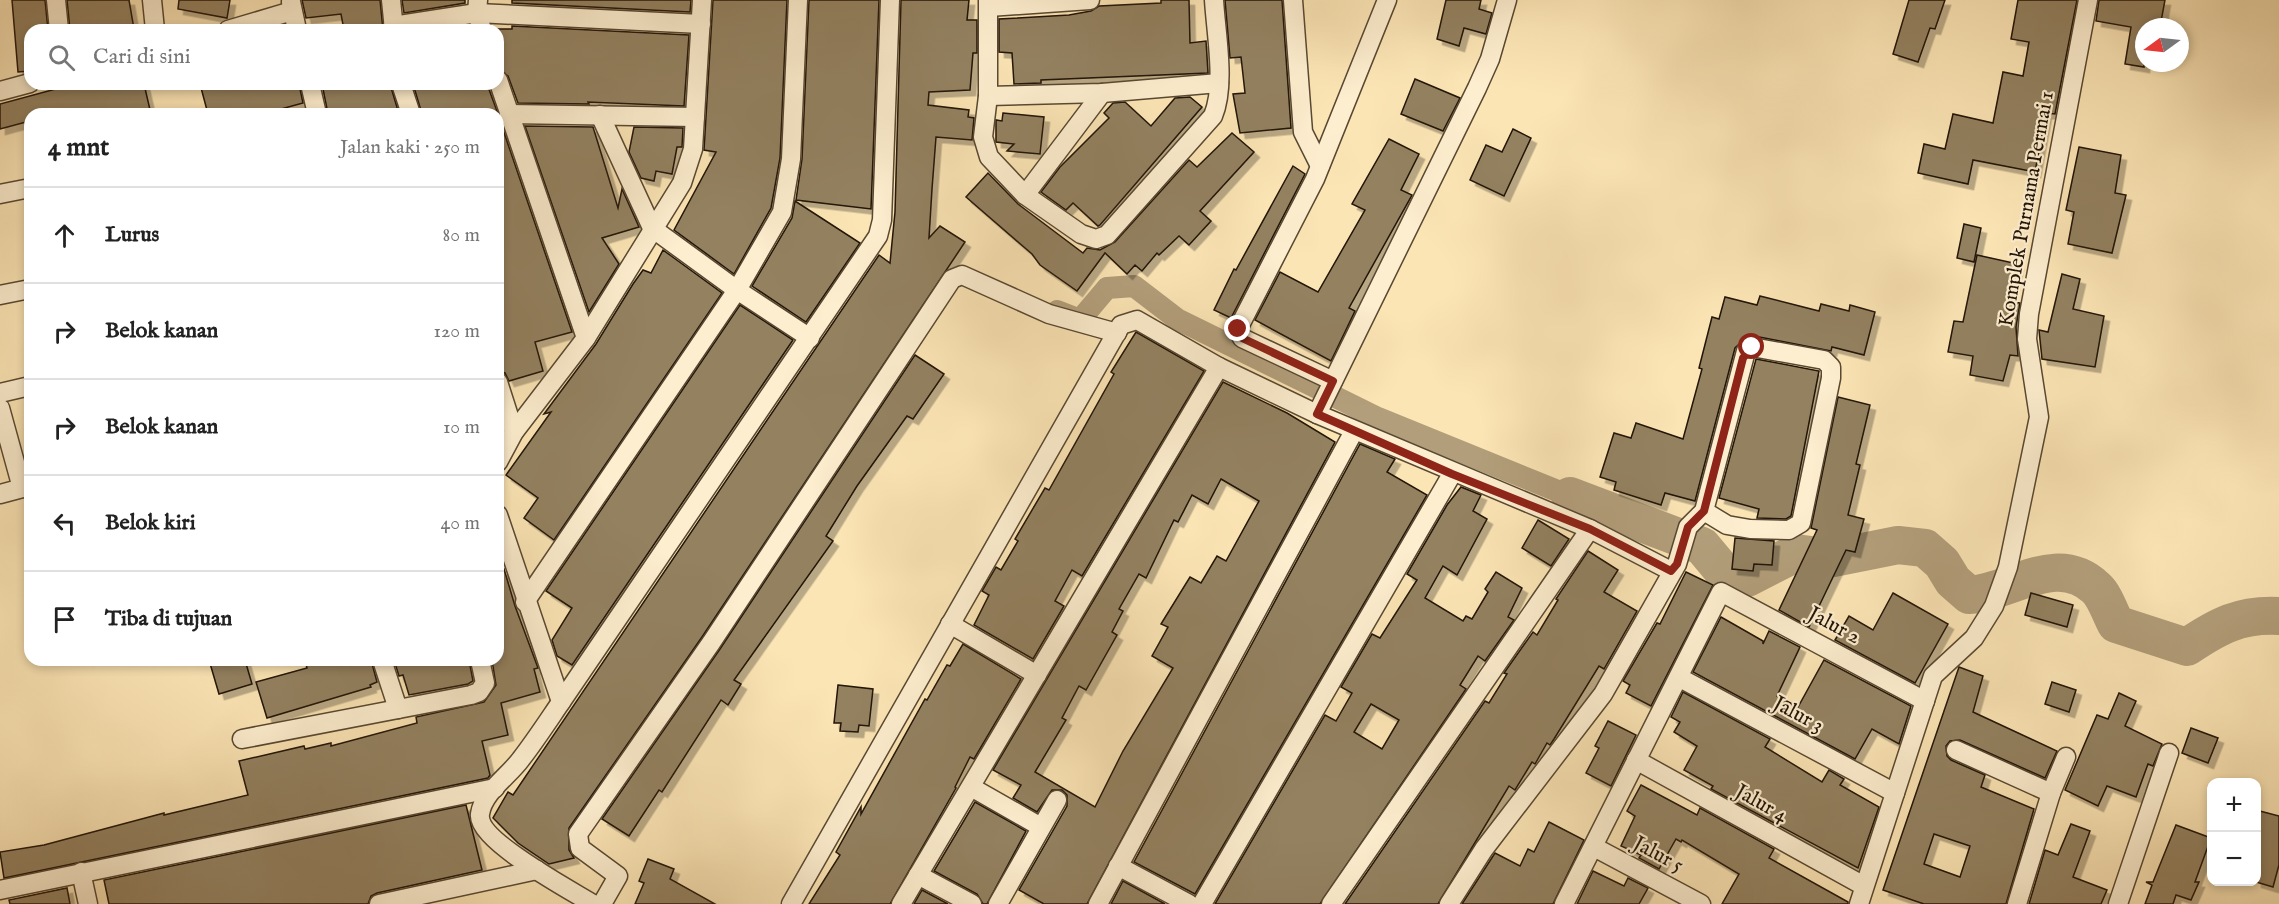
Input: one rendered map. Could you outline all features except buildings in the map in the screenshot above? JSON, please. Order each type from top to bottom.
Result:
[{"type":"street","points":[[56,0],[58,24]]},
{"type":"street","points":[[152,0],[154,24]]},
{"type":"street","points":[[391,0],[393,24]]},
{"type":"street","points":[[504,451],[514,432],[586,338],[652,228],[682,183],[690,166],[702,0]]},
{"type":"street","points":[[525,602],[737,290],[775,227],[787,187],[798,0]]},
{"type":"street","points":[[593,904],[537,870],[496,841],[480,821],[480,814],[487,798],[520,761],[870,249],[880,228],[890,0]]},
{"type":"street","points":[[1090,0],[989,3],[988,96],[983,136],[985,149],[994,163],[1025,195],[1081,234],[1096,239],[1107,235],[1213,116],[1218,100],[1219,83],[1214,0]]},
{"type":"street","points":[[1293,0],[1303,132],[1320,166]]},
{"type":"street","points":[[1387,0],[1320,166],[1238,329],[1242,338],[1326,396],[1354,431],[1452,474],[1590,529],[1671,571]]},
{"type":"street","points":[[1326,396],[1486,69],[1507,0]]},
{"type":"street","name":"Komplek Purnama Permai 1","points":[[1925,701],[1933,676],[1974,638],[1994,606],[2008,567],[2038,417],[2026,339],[2029,314],[2088,0]]},
{"type":"street","points":[[244,24],[292,6],[296,24]]},
{"type":"street","points":[[418,24],[479,14],[701,24]]},
{"type":"street","points":[[988,96],[1101,93],[1219,83]]},
{"type":"street","points":[[0,91],[24,85]]},
{"type":"street","points":[[311,90],[316,108]]},
{"type":"street","points":[[403,90],[409,108]]},
{"type":"street","points":[[501,90],[586,338]]},
{"type":"street","points":[[1025,195],[1101,93]]},
{"type":"street","points":[[509,114],[695,117]]},
{"type":"street","points":[[600,115],[652,228],[737,290],[810,338]]},
{"type":"street","points":[[0,195],[24,189]]},
{"type":"street","points":[[602,904],[618,876],[580,848],[578,834],[711,643],[952,279],[962,275],[1049,314],[1117,333]]},
{"type":"street","points":[[0,295],[24,290]]},
{"type":"street","points":[[791,904],[1121,325],[1137,320],[1219,367],[1326,396]]},
{"type":"street","points":[[1449,904],[1484,849],[1603,694],[1681,554],[1688,527],[1704,511],[1746,351],[1752,347],[1824,360],[1831,367],[1831,378],[1801,524],[1789,530],[1750,529],[1727,525],[1704,511]]},
{"type":"street","points":[[901,904],[1219,367]]},
{"type":"street","points":[[0,393],[24,387]]},
{"type":"street","points":[[504,401],[514,432]]},
{"type":"street","points":[[0,408],[24,481]]},
{"type":"street","points":[[1098,904],[1354,431]]},
{"type":"street","points":[[1202,904],[1452,474]]},
{"type":"street","points":[[0,494],[24,488]]},
{"type":"street","points":[[1331,904],[1590,529]]},
{"type":"street","points":[[504,534],[525,602],[561,702]]},
{"type":"street","name":"Jalur 2","points":[[1680,678],[1722,592],[1925,701]]},
{"type":"street","points":[[950,624],[1037,675]]},
{"type":"street","points":[[384,666],[398,709]]},
{"type":"street","points":[[242,739],[479,692],[485,683],[481,666]]},
{"type":"street","points":[[1564,904],[1635,760],[1680,678]]},
{"type":"street","name":"Jalur 3","points":[[1680,678],[1895,793]]},
{"type":"street","points":[[1862,895],[1925,701]]},
{"type":"street","points":[[1956,750],[2051,793]]},
{"type":"street","points":[[2118,904],[2169,753]]},
{"type":"street","points":[[2017,904],[2051,793],[2066,757]]},
{"type":"street","name":"Jalur 4","points":[[1635,760],[1862,895]]},
{"type":"street","points":[[971,787],[1041,827]]},
{"type":"street","points":[[0,890],[495,788]]},
{"type":"street","points":[[998,904],[1057,800]]},
{"type":"street","name":"Jalur 5","points":[[1594,847],[1701,904]]},
{"type":"street","points":[[1119,866],[1189,904]]},
{"type":"street","points":[[379,904],[537,870]]},
{"type":"street","points":[[81,873],[88,904]]},
{"type":"street","points":[[918,875],[972,904]]},
{"type":"waterway","points":[[1057,311],[1080,320],[1107,288],[1134,286],[1177,319],[1378,418],[1570,496]]},
{"type":"waterway","points":[[1570,496],[1702,546],[1727,576],[1747,578],[1796,553],[1833,558],[1898,545],[1925,548],[1942,563],[1953,581],[1969,595],[2050,573],[2066,573],[2081,578],[2099,591],[2116,624],[2187,647],[2219,627],[2241,619],[2279,616]]},
{"type":"route","points":[[1238,329],[1242,338],[1333,381],[1317,414],[1452,474],[1590,529],[1671,571],[1677,564],[1688,527],[1704,511],[1743,358],[1746,351],[1752,347]]}]
